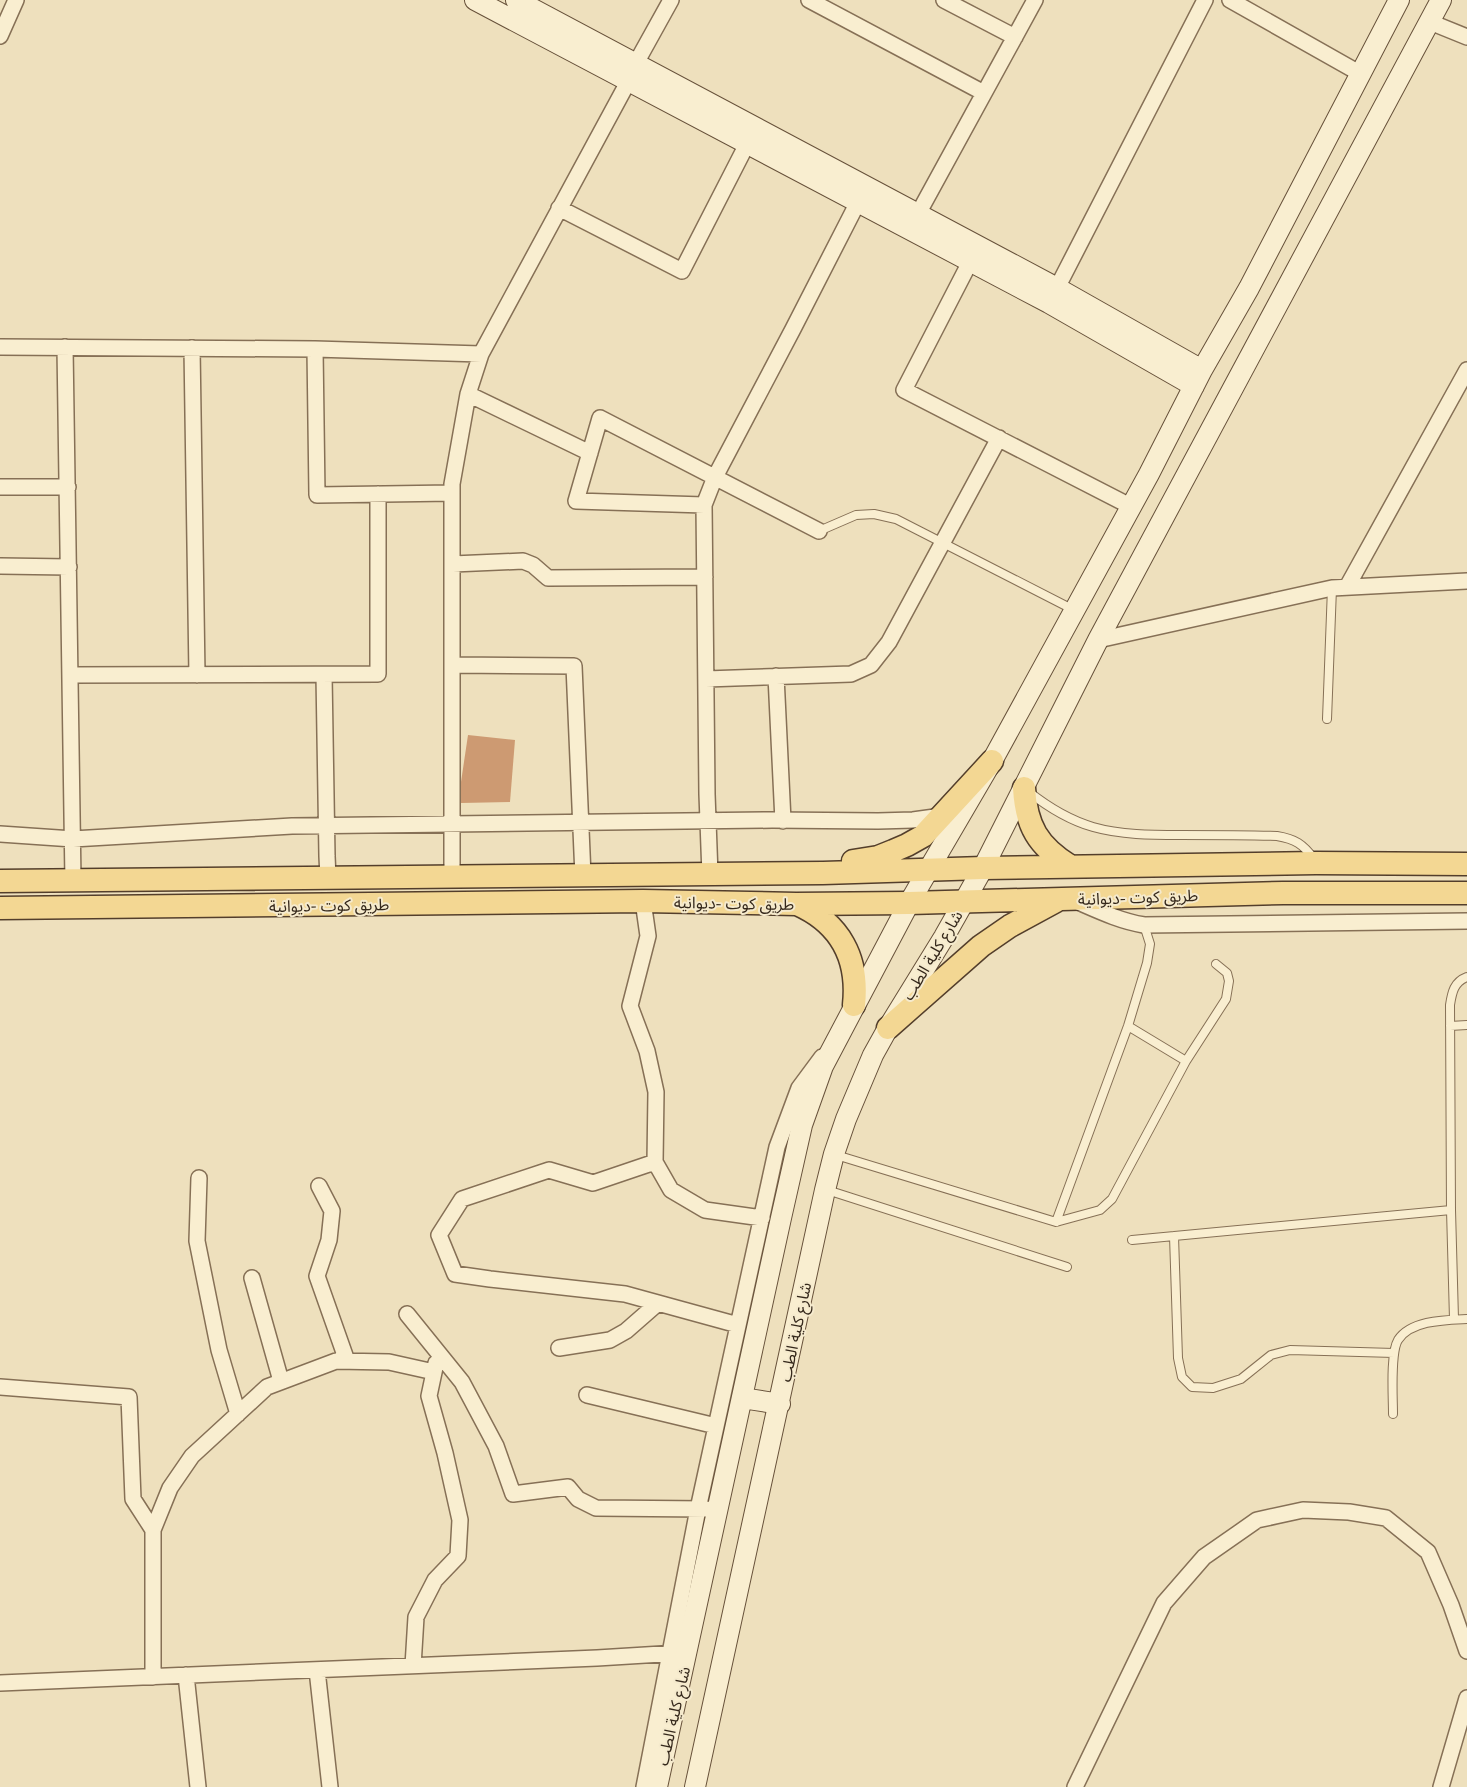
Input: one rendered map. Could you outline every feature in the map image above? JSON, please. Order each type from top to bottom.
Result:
[{"type":"main road","points":[[475,0],[632,73],[918,214],[1057,288],[1198,378]]},
{"type":"main road","points":[[517,0],[747,144],[1048,303],[1198,378]]},
{"type":"main road","name":"شارع كلية الطب","points":[[657,1787],[679,1653],[718,1509],[802,1125],[823,1066],[909,903],[992,761],[1149,474],[1198,378],[1249,288],[1399,0]]},
{"type":"main road","name":"شارع كلية الطب","points":[[695,1787],[780,1404],[825,1190],[834,1154],[859,1086],[888,1028],[983,868],[1098,640],[1441,0]]},
{"type":"main road","points":[[1249,288],[1278,304]]},
{"type":"main road","points":[[1149,474],[1178,490]]},
{"type":"main road","points":[[823,873],[845,863],[878,857],[907,846],[922,836],[942,816],[992,761]]},
{"type":"main road","points":[[1024,788],[1025,807],[1031,826],[1040,842],[1054,856],[1070,866]]},
{"type":"main road","name":"طريق كوت -ديوانية","points":[[0,881],[823,873],[1070,866],[1316,863],[1467,864]]},
{"type":"main road","name":"طريق كوت -ديوانية","points":[[0,908],[643,901],[796,904],[909,903],[1283,893],[1467,893]]},
{"type":"main road","points":[[888,1028],[981,946],[1010,926],[1065,900]]},
{"type":"main road","points":[[796,904],[820,917],[840,938],[847,950],[853,970],[856,991],[854,1005]]},
{"type":"main road","points":[[742,1398],[780,1404]]},
{"type":"street","points":[[0,36],[16,0]]},
{"type":"street","points":[[452,876],[452,484],[468,394],[481,354],[671,0]]},
{"type":"street","points":[[809,0],[984,92]]},
{"type":"street","points":[[944,0],[1015,37]]},
{"type":"street","points":[[918,214],[1035,0]]},
{"type":"street","points":[[1057,288],[1206,0]]},
{"type":"street","points":[[1230,0],[1361,74]]},
{"type":"street","points":[[1430,22],[1467,37]]},
{"type":"street","points":[[559,208],[682,271],[747,144]]},
{"type":"street","points":[[710,874],[704,505],[715,477],[858,202]]},
{"type":"street","points":[[970,262],[904,390],[1130,506]]},
{"type":"street","points":[[0,347],[315,349],[481,354]]},
{"type":"street","points":[[66,347],[73,881]]},
{"type":"street","points":[[192,348],[196,675]]},
{"type":"street","points":[[315,349],[317,495],[452,493]]},
{"type":"street","points":[[1340,588],[1466,376]]},
{"type":"street","points":[[468,394],[590,453]]},
{"type":"street","points":[[704,505],[576,501],[600,418],[819,531]]},
{"type":"street","points":[[706,679],[851,674],[871,665],[889,642],[999,438]]},
{"type":"street","points":[[0,487],[68,487]]},
{"type":"street","points":[[70,675],[378,674],[378,494]]},
{"type":"street","points":[[452,564],[523,561],[533,565],[548,578],[705,577]]},
{"type":"street","points":[[0,566],[69,567]]},
{"type":"street","points":[[1098,640],[1340,588],[1467,581]]},
{"type":"street","points":[[453,665],[574,666],[583,876]]},
{"type":"street","points":[[324,675],[328,878]]},
{"type":"street","points":[[776,676],[782,820]]},
{"type":"street","points":[[0,834],[73,839],[292,826],[782,820],[878,822],[942,816]]},
{"type":"street","points":[[1065,900],[1125,922],[1144,925],[1467,921]]},
{"type":"street","points":[[643,901],[648,936],[630,1006],[647,1051],[656,1092],[655,1162],[671,1190],[705,1210],[762,1218]]},
{"type":"street","points":[[644,1787],[679,1653],[698,1508],[777,1147],[799,1088],[838,1036]]},
{"type":"street","points":[[655,1162],[593,1183],[549,1170],[462,1199],[439,1235],[455,1274],[490,1280],[625,1294],[738,1325]]},
{"type":"street","points":[[199,1178],[197,1241],[219,1350],[238,1414]]},
{"type":"street","points":[[319,1186],[332,1210],[329,1240],[318,1276],[347,1361]]},
{"type":"street","points":[[252,1278],[282,1381]]},
{"type":"street","points":[[559,1348],[610,1340],[626,1331],[658,1303]]},
{"type":"street","points":[[408,1314],[462,1382],[496,1446],[513,1494],[568,1487],[578,1499],[596,1508],[718,1509]]},
{"type":"street","points":[[413,1666],[416,1617],[435,1580],[458,1556],[460,1520],[429,1396],[438,1352]]},
{"type":"street","points":[[153,1676],[154,1530],[170,1488],[192,1456],[267,1387],[336,1361],[389,1362],[434,1372]]},
{"type":"street","points":[[0,1387],[129,1397],[133,1499],[154,1530]]},
{"type":"street","points":[[587,1395],[716,1426]]},
{"type":"street","points":[[1075,1787],[1164,1603],[1204,1557],[1256,1520],[1303,1510],[1349,1512],[1386,1518],[1428,1552],[1467,1651]]},
{"type":"street","points":[[0,1683],[679,1653]]},
{"type":"street","points":[[317,1670],[330,1787]]},
{"type":"street","points":[[186,1675],[198,1787]]},
{"type":"street","points":[[1441,1787],[1467,1698]]},
{"type":"lane","points":[[819,531],[856,515],[874,514],[896,519],[1074,610]]},
{"type":"lane","points":[[1327,719],[1340,588]]},
{"type":"lane","points":[[1024,788],[1045,804],[1068,817],[1093,827],[1146,835],[1277,836],[1290,838],[1299,843],[1316,863]]},
{"type":"lane","points":[[1056,1222],[1128,1026],[1147,963],[1150,944],[1144,925]]},
{"type":"lane","points":[[834,1154],[1056,1222],[1100,1210],[1112,1199],[1186,1061],[1226,999],[1229,980],[1227,973],[1216,964]]},
{"type":"lane","points":[[1454,1319],[1451,1210],[1450,1005],[1452,989],[1460,980],[1467,977]]},
{"type":"lane","points":[[1450,1026],[1467,1025]]},
{"type":"lane","points":[[1128,1026],[1186,1061]]},
{"type":"lane","points":[[825,1190],[1067,1267]]},
{"type":"lane","points":[[1132,1240],[1451,1210]]},
{"type":"lane","points":[[1174,1236],[1178,1358],[1182,1377],[1192,1387],[1213,1388],[1241,1379],[1271,1355],[1290,1350],[1394,1353]]},
{"type":"lane","points":[[1393,1414],[1394,1353],[1398,1340],[1407,1331],[1422,1324],[1467,1318]]},
{"type":"building","points":[[468,735],[515,740],[510,802],[461,803],[461,782]]}]
